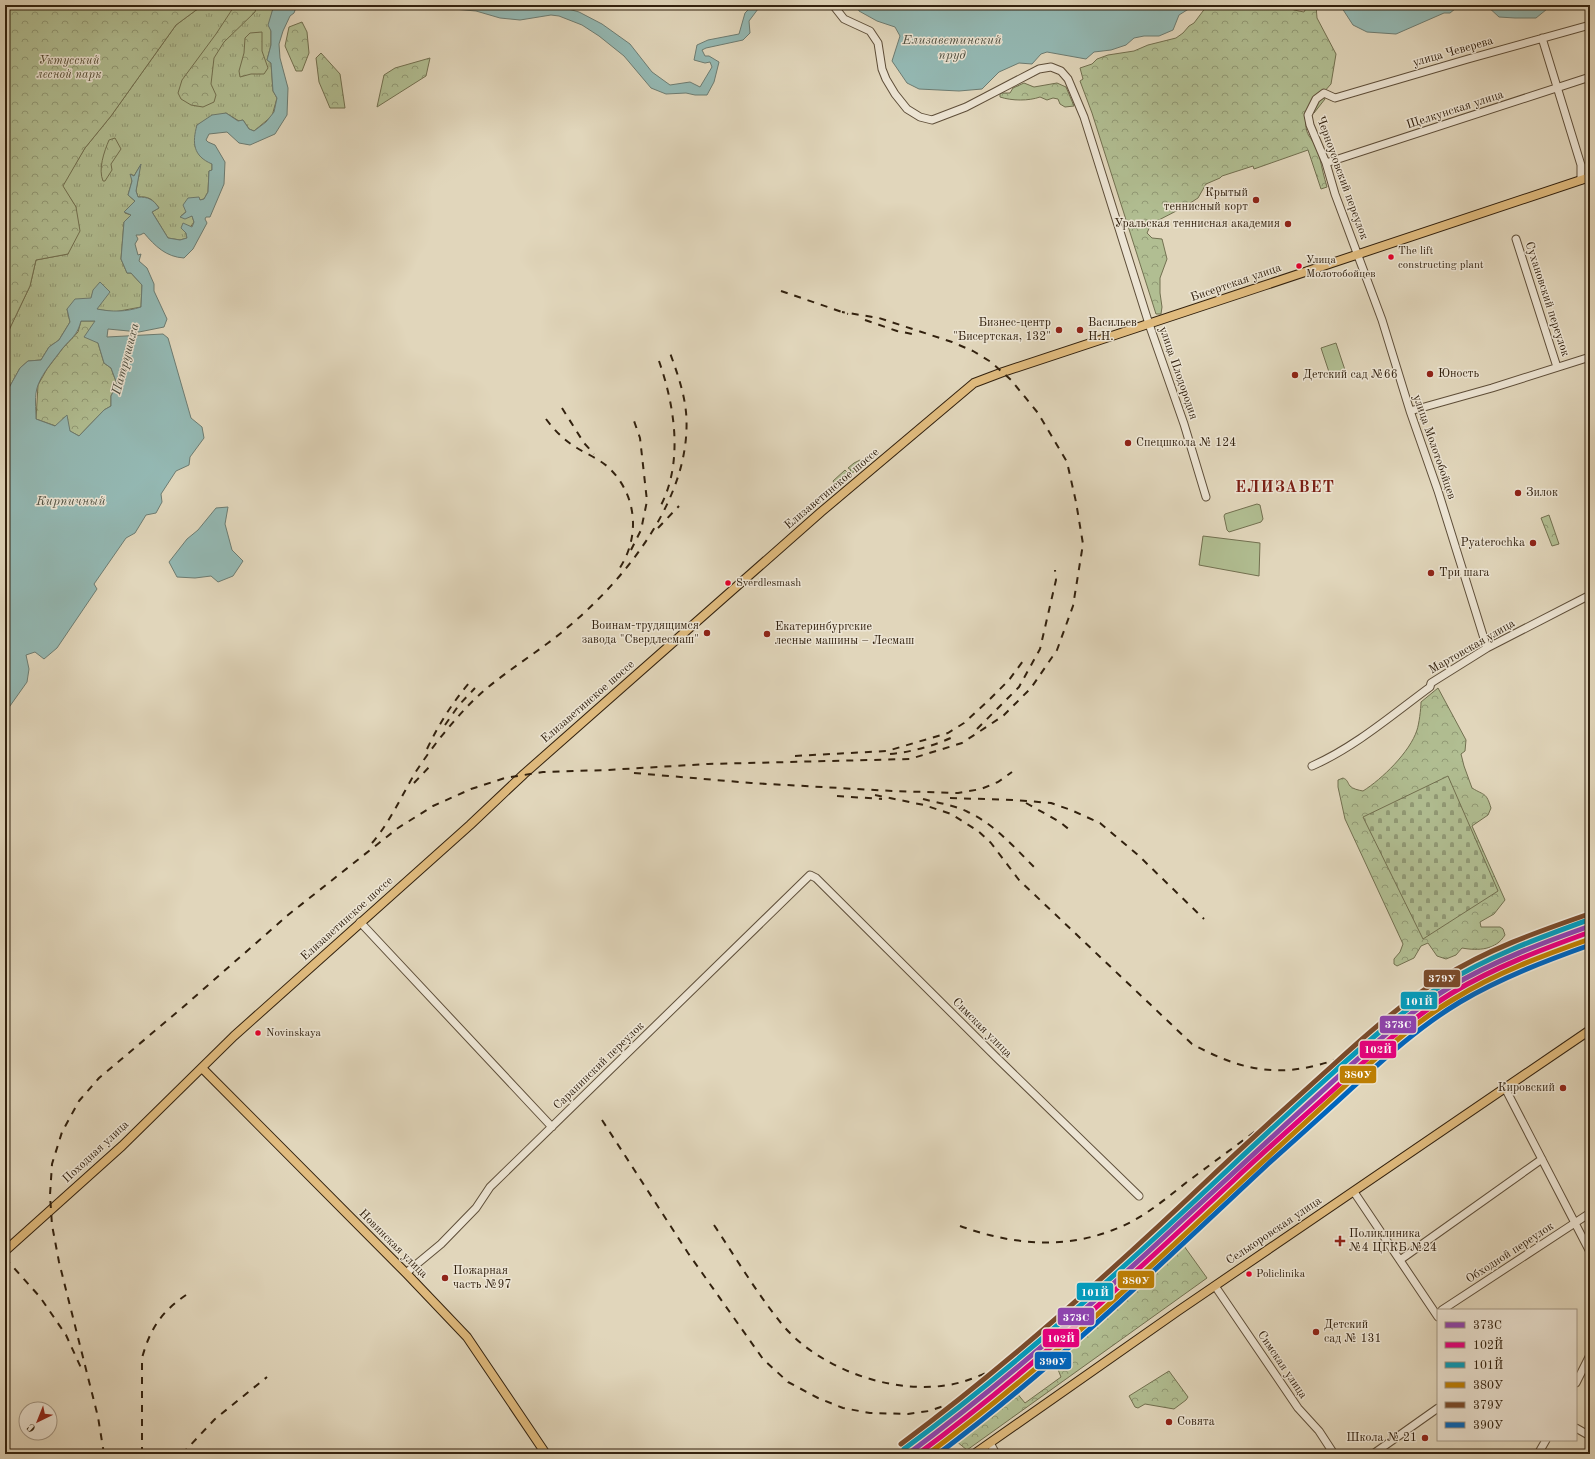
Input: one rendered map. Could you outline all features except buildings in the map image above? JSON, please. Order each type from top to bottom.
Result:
[{"type":"main road","name":"Бисертская улица","points":[[1003,372],[1590,177]]},
{"type":"main road","name":"Елизаветинское шоссе","points":[[202,1068],[249,1023],[470,825],[524,774],[821,512],[974,383],[1003,372]]},
{"type":"main road","name":"Селькоровская улица","points":[[974,1454],[1215,1286],[1590,1030]]},
{"type":"main road","name":"Походная улица","points":[[5,1251],[122,1146],[202,1068]]},
{"type":"main road","name":"Новинская улица","points":[[202,1068],[406,1273],[467,1337],[546,1454]]},
{"type":"street","name":"улица Плодородия","points":[[833,5],[844,19],[870,31],[878,42],[882,69],[886,79],[895,94],[907,109],[920,117],[932,120],[966,107],[1039,69],[1051,67],[1061,71],[1068,79],[1084,117],[1149,324],[1184,424],[1206,497]]},
{"type":"street","name":"улица Чеверева","points":[[1324,93],[1335,98],[1590,25]]},
{"type":"street","points":[[1542,38],[1581,165],[1581,180]]},
{"type":"street","name":"Щелкунская улица","points":[[1326,163],[1590,77]]},
{"type":"street","name":"Черноусовский переулок","points":[[1324,93],[1316,99],[1308,115],[1310,125],[1326,163],[1335,194],[1358,253]]},
{"type":"street","name":"Сухановский переулок","points":[[1516,239],[1557,367]]},
{"type":"street","name":"улица Молотобойцев","points":[[1358,253],[1382,320],[1410,411],[1438,491],[1487,648]]},
{"type":"street","points":[[1410,411],[1492,388],[1590,356]]},
{"type":"street","name":"Мартовская улица","points":[[1312,766],[1351,746],[1430,688],[1431,683],[1487,648],[1590,595]]},
{"type":"street","name":"Саранинский переулок","points":[[406,1273],[441,1244],[476,1208],[490,1187],[810,875]]},
{"type":"street","name":"Симская улица","points":[[810,875],[816,878],[990,1052],[1139,1196]]},
{"type":"street","points":[[360,922],[552,1127]]},
{"type":"street","points":[[1505,1088],[1590,1252]]},
{"type":"street","points":[[1400,1260],[1542,1159]]},
{"type":"street","points":[[1354,1192],[1437,1312]]},
{"type":"street","name":"Обходной переулок","points":[[1444,1309],[1590,1213]]},
{"type":"street","name":"Симская улица","points":[[1215,1286],[1298,1408],[1318,1431],[1334,1454]]},
{"type":"street","points":[[1577,1381],[1590,1356]]},
{"type":"street","points":[[1373,1454],[1437,1409]]},
{"type":"street","points":[[1577,1429],[1590,1436]]},
{"type":"street","points":[[1538,1454],[1545,1441]]},
{"type":"street","points":[[990,1444],[996,1454]]},
{"type":"green space","name":"Уктусский лесной парк","points":[[5,5],[203,5],[176,25],[111,116],[85,148],[63,186],[76,207],[80,231],[68,254],[36,260],[30,286],[9,330],[5,335]]},
{"type":"green space","points":[[203,5],[274,5],[269,25],[271,31],[271,45],[267,60],[271,63],[273,91],[277,98],[272,116],[254,131],[249,129],[243,120],[239,121],[226,113],[197,125],[212,164],[212,170],[209,171],[208,192],[204,199],[200,200],[181,216],[192,216],[194,222],[186,233],[187,238],[180,240],[168,238],[152,212],[159,208],[157,205],[152,200],[145,197],[138,197],[136,191],[140,166],[134,176],[131,174],[132,181],[128,195],[135,201],[125,213],[131,215],[124,222],[121,259],[127,273],[131,273],[142,285],[141,307],[114,312],[96,309],[91,299],[67,309],[70,322],[59,340],[49,347],[41,360],[28,361],[20,368],[5,395],[5,335],[9,330],[30,286],[36,260],[68,254],[76,207],[62,186],[85,148],[111,116],[176,25]]},
{"type":"green space","points":[[235,5],[257,5],[255,12],[224,42],[214,58],[211,84],[216,95],[214,102],[203,107],[191,105],[181,99],[178,93],[182,80],[216,34]]},
{"type":"green space","points":[[1198,5],[1285,5],[1294,10],[1304,12],[1308,5],[1316,5],[1317,18],[1336,54],[1331,84],[1323,93],[1325,99],[1314,113],[1312,110],[1305,114],[1307,131],[1319,153],[1327,187],[1321,189],[1308,150],[1254,169],[1253,166],[1222,176],[1206,184],[1198,198],[1151,224],[1147,233],[1152,238],[1162,239],[1167,259],[1160,278],[1161,314],[1156,314],[1092,113],[1080,81],[1083,79],[1080,68],[1092,64],[1097,59],[1108,55],[1134,51],[1148,45],[1176,38],[1194,23],[1206,7],[1198,7]]},
{"type":"green space","points":[[302,22],[307,32],[309,53],[302,71],[296,71],[285,46],[289,27]]},
{"type":"green space","points":[[262,32],[262,51],[268,68],[264,74],[251,74],[240,77],[239,71],[244,53],[245,38],[250,33]]},
{"type":"green space","points":[[321,53],[340,74],[345,108],[330,108],[319,82],[316,58]]},
{"type":"green space","points":[[430,58],[426,76],[377,107],[384,75],[395,68]]},
{"type":"green space","points":[[1024,83],[1034,87],[1057,83],[1066,87],[1074,106],[1065,107],[1060,104],[1058,99],[1053,98],[1047,100],[1040,97],[1020,100],[1000,97],[1000,93],[1010,93],[1013,88]]},
{"type":"green space","points":[[115,138],[121,149],[111,164],[112,170],[105,181],[103,181],[101,166],[104,155],[109,140]]},
{"type":"green space","points":[[81,321],[96,321],[98,343],[104,363],[111,368],[117,384],[111,396],[111,406],[104,410],[79,436],[70,431],[36,419],[38,385],[47,369],[63,348],[78,332]]},
{"type":"green space","points":[[1336,343],[1346,373],[1331,378],[1321,348]]},
{"type":"green space","points":[[860,460],[864,463],[836,487],[833,481],[845,470],[848,473],[851,470],[848,468]]},
{"type":"green space","points":[[1257,504],[1260,505],[1263,519],[1261,522],[1229,532],[1227,530],[1224,516],[1225,514]]},
{"type":"green space","points":[[1549,515],[1559,544],[1552,546],[1541,518]]},
{"type":"green space","points":[[1203,536],[1260,543],[1259,576],[1199,565]]},
{"type":"green space","points":[[1438,688],[1466,740],[1465,751],[1461,754],[1472,788],[1488,799],[1491,808],[1488,815],[1472,826],[1505,900],[1494,914],[1480,922],[1481,927],[1500,927],[1503,929],[1505,935],[1497,944],[1480,949],[1462,948],[1456,955],[1446,959],[1437,956],[1428,943],[1421,946],[1414,958],[1397,966],[1394,964],[1394,959],[1400,952],[1403,944],[1345,819],[1338,787],[1338,780],[1343,778],[1347,780],[1351,787],[1363,791],[1387,772],[1402,756],[1417,730],[1421,702]]},
{"type":"green space","points":[[1448,776],[1498,891],[1423,939],[1363,817]]},
{"type":"green space","points":[[1179,1239],[1207,1278],[967,1450],[956,1441],[986,1404],[1011,1386],[1025,1403],[1061,1377],[1055,1362],[1079,1323],[1127,1286]]},
{"type":"green space","points":[[1169,1371],[1188,1397],[1186,1400],[1174,1409],[1145,1404],[1138,1408],[1135,1407],[1129,1396]]},
{"type":"water","name":"Кирпичный","points":[[274,5],[297,5],[283,31],[279,44],[280,58],[288,88],[287,115],[275,134],[250,145],[239,143],[227,132],[209,134],[206,140],[215,145],[225,162],[224,184],[210,217],[206,217],[205,219],[207,223],[193,249],[184,258],[172,256],[161,250],[144,233],[136,235],[138,239],[135,244],[138,255],[141,254],[139,261],[147,268],[154,284],[154,291],[167,319],[164,327],[139,332],[108,329],[107,337],[163,334],[168,338],[191,418],[202,427],[204,438],[190,457],[189,465],[176,471],[161,494],[162,502],[156,513],[146,515],[135,533],[126,538],[94,584],[97,589],[57,648],[44,659],[35,652],[26,655],[29,669],[27,682],[5,713],[5,395],[20,368],[28,361],[41,360],[49,347],[59,340],[70,322],[67,309],[75,299],[91,298],[93,290],[100,282],[110,292],[97,309],[119,311],[141,307],[142,285],[131,273],[127,273],[121,259],[124,222],[131,215],[124,212],[135,201],[128,195],[132,181],[130,174],[134,176],[141,164],[136,191],[138,197],[150,199],[157,205],[159,208],[152,212],[168,238],[180,240],[187,238],[186,233],[181,228],[183,223],[192,227],[194,222],[192,216],[185,219],[180,217],[186,212],[183,205],[188,198],[199,197],[200,200],[204,199],[208,192],[209,171],[212,170],[212,164],[201,157],[196,148],[195,132],[197,125],[212,115],[226,113],[238,121],[243,120],[249,129],[254,131],[266,122],[274,112],[277,98],[273,91],[271,63],[267,60],[271,45],[271,31],[268,25]],"holes":[[[81,321],[95,321],[84,337],[98,343],[104,363],[111,368],[117,384],[111,396],[111,406],[104,410],[79,436],[70,431],[67,415],[55,426],[36,419],[36,393],[43,375],[76,333]]]},
{"type":"water","points":[[427,5],[529,5],[537,7],[554,5],[579,12],[602,24],[630,44],[652,72],[670,85],[690,82],[700,87],[712,67],[710,62],[705,63],[694,60],[697,45],[708,40],[739,34],[745,13],[753,5],[761,5],[749,21],[750,33],[743,40],[702,50],[705,56],[709,56],[719,62],[714,82],[707,95],[695,95],[686,93],[666,94],[651,88],[624,56],[599,36],[582,25],[559,16],[551,15],[520,20],[500,18],[476,11],[431,7]]},
{"type":"water","name":"Елизаветинский пруд","points":[[857,5],[1195,5],[1179,15],[1173,30],[1159,36],[1134,38],[1126,45],[1111,50],[1094,52],[1086,59],[1047,52],[1041,54],[1032,64],[1019,63],[999,72],[982,89],[959,91],[919,89],[907,83],[892,61],[900,36],[895,27],[877,21],[859,11]]},
{"type":"water","points":[[1340,5],[1460,5],[1450,13],[1444,13],[1396,34],[1367,32],[1353,25]]},
{"type":"water","points":[[1486,5],[1552,5],[1536,18],[1515,18],[1499,17]]},
{"type":"water","points":[[228,507],[225,524],[232,550],[243,561],[233,576],[218,582],[211,576],[195,578],[177,577],[169,562],[187,539],[198,530],[216,508]]},
{"type":"railway","points":[[781,291],[848,314]]},
{"type":"railway","points":[[104,1454],[98,1417],[59,1262],[52,1225],[50,1195],[52,1164],[62,1132],[79,1101],[99,1078],[288,915],[398,828],[433,806],[471,789],[505,778],[543,772],[708,764],[910,759],[962,743],[1003,716],[1031,688],[1057,650],[1073,606],[1083,544],[1067,462],[1038,413],[1011,380],[991,362],[973,351],[952,342],[879,318],[842,312]]},
{"type":"railway","points":[[865,320],[897,331],[917,335]]},
{"type":"railway","points":[[372,843],[390,818],[421,764],[439,739],[459,716],[485,690],[548,643],[599,598],[623,572],[645,542],[664,511],[677,479],[685,446],[686,412],[684,397],[670,353]]},
{"type":"railway","points":[[659,361],[665,379],[673,416],[674,435],[672,473],[667,492],[659,509]]},
{"type":"railway","points":[[562,408],[584,443],[594,454]]},
{"type":"railway","points":[[631,550],[641,530],[647,501],[640,438],[633,418]]},
{"type":"railway","points":[[546,419],[568,442],[608,467],[618,478],[625,491],[633,518],[633,532],[625,559],[617,572]]},
{"type":"railway","points":[[658,528],[679,506]]},
{"type":"railway","points":[[977,729],[1019,687],[1040,649],[1056,580],[1055,570]]},
{"type":"railway","points":[[795,756],[887,751],[948,733],[964,723],[988,701],[1009,680],[1026,657]]},
{"type":"railway","points":[[427,749],[446,714],[470,682]]},
{"type":"railway","points":[[445,725],[459,705],[475,688]]},
{"type":"railway","points":[[890,754],[922,748],[953,737]]},
{"type":"railway","points":[[414,783],[431,765]]},
{"type":"railway","points":[[634,773],[751,783],[958,793],[981,789],[998,782],[1012,772]]},
{"type":"railway","points":[[875,795],[924,805],[951,814],[978,831],[991,843],[1019,880],[1192,1044],[1236,1064],[1266,1070],[1297,1069],[1314,1066],[1337,1059],[1354,1050],[1418,1001],[1466,970],[1496,955],[1590,921]]},
{"type":"railway","points":[[837,796],[882,799]]},
{"type":"railway","points":[[950,798],[1015,800],[1051,803],[1100,823],[1138,855],[1204,919]]},
{"type":"railway","points":[[923,799],[946,804],[977,817],[1003,836],[1034,867]]},
{"type":"railway","points":[[1026,803],[1060,822],[1071,831]]},
{"type":"railway","points":[[1305,1096],[1351,1055]]},
{"type":"railway","points":[[714,1225],[781,1323],[798,1341],[819,1356],[843,1369],[868,1378],[895,1385],[921,1387],[947,1385],[981,1375],[1010,1359],[1047,1335],[1309,1093]]},
{"type":"railway","points":[[960,1226],[998,1237],[1036,1242],[1075,1240],[1113,1230],[1133,1221],[1152,1209],[1282,1112]]},
{"type":"railway","points":[[602,1120],[688,1253],[763,1359],[788,1382],[818,1398],[843,1408],[870,1413],[908,1414],[929,1411],[967,1398],[989,1385],[1023,1356]]},
{"type":"railway","points":[[5,1258],[40,1297],[66,1335],[82,1370]]},
{"type":"railway","points":[[142,1454],[142,1358],[149,1338],[158,1322],[177,1301],[186,1295]]},
{"type":"railway","points":[[182,1454],[215,1419],[267,1377]]},
{"type":"transit line","name":"379У","points":[[901,1444],[982,1381],[1061,1314],[1138,1246],[1242,1147],[1358,1042],[1399,1008],[1442,978],[1494,950],[1586,915]]},
{"type":"transit line","name":"101Й","points":[[904,1449],[986,1386],[1064,1320],[1141,1251],[1260,1139],[1374,1036],[1401,1014],[1444,984],[1496,956],[1588,920]]},
{"type":"transit line","name":"373C","points":[[908,1454],[978,1400],[1046,1343],[1145,1255],[1341,1074],[1380,1039],[1421,1006],[1450,987],[1484,969],[1536,946],[1590,926]]},
{"type":"transit line","name":"102Й","points":[[918,1454],[1000,1390],[1080,1322],[1275,1142],[1397,1033],[1424,1012],[1452,993],[1485,975],[1537,952],[1590,932]]},
{"type":"transit line","name":"380У","points":[[928,1454],[1010,1390],[1089,1322],[1348,1083],[1412,1028],[1440,1008],[1486,981],[1538,958],[1590,939]]},
{"type":"transit line","name":"390У","points":[[938,1454],[1024,1386],[1107,1314],[1268,1164],[1404,1042],[1445,1011],[1491,985],[1590,945]]},
{"type":"place","name":"Крытый теннисный корт","points":[[1256,200]]},
{"type":"place","name":"Уральская теннисная академия","points":[[1288,224]]},
{"type":"place","name":"The lift constructing plant","points":[[1391,257]]},
{"type":"place","name":"Улица Молотобойцев","points":[[1299,266]]},
{"type":"place","name":"Бизнес-центр \"Бисертская, 132\"","points":[[1059,330]]},
{"type":"place","name":"Васильев Н.Н.","points":[[1080,330]]},
{"type":"place","name":"Юность","points":[[1430,374]]},
{"type":"place","name":"Детский сад №66","points":[[1295,375]]},
{"type":"place","name":"Спецшкола № 124","points":[[1128,443]]},
{"type":"place","name":"Зилок","points":[[1518,493]]},
{"type":"place","name":"Pyaterochka","points":[[1533,543]]},
{"type":"place","name":"Три шага","points":[[1431,573]]},
{"type":"place","name":"Sverdlesmash","points":[[728,583]]},
{"type":"place","name":"Воинам-трудящимся завода \"Свердлесмаш\"","points":[[707,633]]},
{"type":"place","name":"Екатеринбургские лесные машины – Лесмаш","points":[[767,634]]},
{"type":"place","name":"Novinskaya","points":[[258,1033]]},
{"type":"place","name":"Кировский","points":[[1563,1088]]},
{"type":"place","name":"Поликлиника №4 ЦГКБ №24","points":[[1340,1241]]},
{"type":"place","name":"Policlinika","points":[[1249,1274]]},
{"type":"place","name":"Пожарная часть №97","points":[[445,1278]]},
{"type":"place","name":"Детский сад № 131","points":[[1316,1332]]},
{"type":"place","name":"Совята","points":[[1169,1422]]},
{"type":"place","name":"Школа № 21","points":[[1425,1438]]},
{"type":"district","name":"ЕЛИЗАВЕТ","points":[[1285,488]]},
{"type":"water label","name":"Патрушиха","points":[[126,359]]}]
